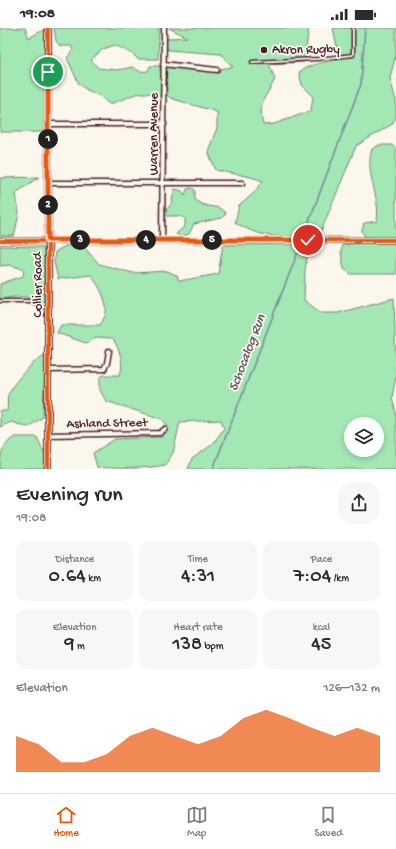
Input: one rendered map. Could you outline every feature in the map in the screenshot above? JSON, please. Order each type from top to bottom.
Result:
[{"type":"street","name":"Collier Road","points":[[48,28],[48,469]]},
{"type":"street","name":"Warren Avenue","points":[[162,240],[164,182],[164,28]]},
{"type":"street","points":[[163,64],[217,70]]},
{"type":"street","points":[[48,124],[164,124]]},
{"type":"street","points":[[48,183],[242,183]]},
{"type":"street","points":[[0,241],[396,240]]},
{"type":"street","points":[[49,370],[104,368],[107,363],[108,350]]},
{"type":"street","name":"Ashland Street","points":[[48,435],[156,434],[165,429]]},
{"type":"lane","points":[[252,62],[317,59],[353,55],[353,28]]},
{"type":"lane","points":[[0,301],[31,301],[41,306],[48,307]]},
{"type":"green space","points":[[0,28],[25,28],[29,38],[45,29],[45,132],[0,132]]},
{"type":"green space","points":[[54,28],[159,28],[158,59],[138,59],[131,53],[115,45],[103,49],[91,60],[98,68],[117,70],[133,67],[138,70],[148,71],[150,66],[160,66],[162,97],[153,94],[140,93],[109,104],[100,96],[87,90],[79,84],[67,58],[73,50],[71,46],[60,46],[56,41]]},
{"type":"green space","points":[[169,28],[309,28],[304,62],[269,64],[275,79],[263,100],[261,110],[263,125],[274,124],[311,111],[313,96],[302,85],[299,72],[314,65],[339,58],[333,28],[396,28],[396,53],[390,78],[396,101],[396,117],[392,124],[356,146],[319,236],[285,237],[265,235],[245,228],[235,222],[239,206],[254,193],[263,181],[216,170],[208,151],[217,128],[217,112],[170,98],[167,95],[166,67],[204,71],[233,67],[221,54],[168,50],[166,44],[168,38],[187,37]]},
{"type":"green space","points":[[379,145],[392,145],[396,149],[396,238],[365,237],[362,231],[364,223],[377,221],[377,203],[371,176],[370,158],[372,149]]},
{"type":"green space","points":[[39,177],[16,193],[19,214],[14,236],[0,236],[0,178]]},
{"type":"green space","points":[[192,188],[195,190],[195,200],[204,205],[219,208],[226,214],[221,218],[194,224],[189,234],[181,237],[176,234],[185,226],[185,218],[178,216],[165,216],[167,209],[172,203],[174,189],[182,191],[185,195],[187,189]]},
{"type":"green space","points":[[358,243],[392,243],[396,245],[396,274],[351,274],[344,269],[341,252],[342,245]]},
{"type":"green space","points":[[309,244],[305,270],[304,300],[321,313],[338,313],[394,298],[396,376],[392,397],[396,413],[396,469],[188,469],[192,459],[213,444],[224,428],[221,420],[180,422],[173,453],[165,465],[131,468],[97,467],[93,453],[115,439],[163,437],[167,425],[162,419],[106,401],[100,390],[100,379],[103,375],[120,375],[122,366],[118,348],[113,339],[96,338],[86,343],[57,333],[61,325],[100,325],[106,315],[106,308],[102,293],[91,275],[58,279],[54,262],[55,252],[66,246],[84,247],[99,264],[133,273],[168,271],[177,276],[179,281],[218,274],[223,245]]},
{"type":"green space","points":[[0,246],[43,247],[44,302],[33,298],[22,297],[11,297],[0,300],[0,284],[23,276],[24,269],[9,265],[0,266]]},
{"type":"green space","points":[[45,355],[43,417],[28,427],[11,422],[0,427],[0,411],[7,411],[8,395],[10,391],[18,379]]},
{"type":"green space","points":[[14,437],[37,437],[45,455],[44,469],[0,469],[2,451]]},
{"type":"waterway","name":"Schocalog Run","points":[[303,237],[361,84],[365,28]]},
{"type":"waterway","name":"Schocalog Run","points":[[213,469],[301,244]]},
{"type":"cycle path","points":[[48,28],[48,469]]},
{"type":"cycle path","points":[[0,241],[396,240]]},
{"type":"place","name":"Akron Rugby","points":[[264,50]]},
{"type":"route","points":[[48,72],[48,240],[308,240]]}]
